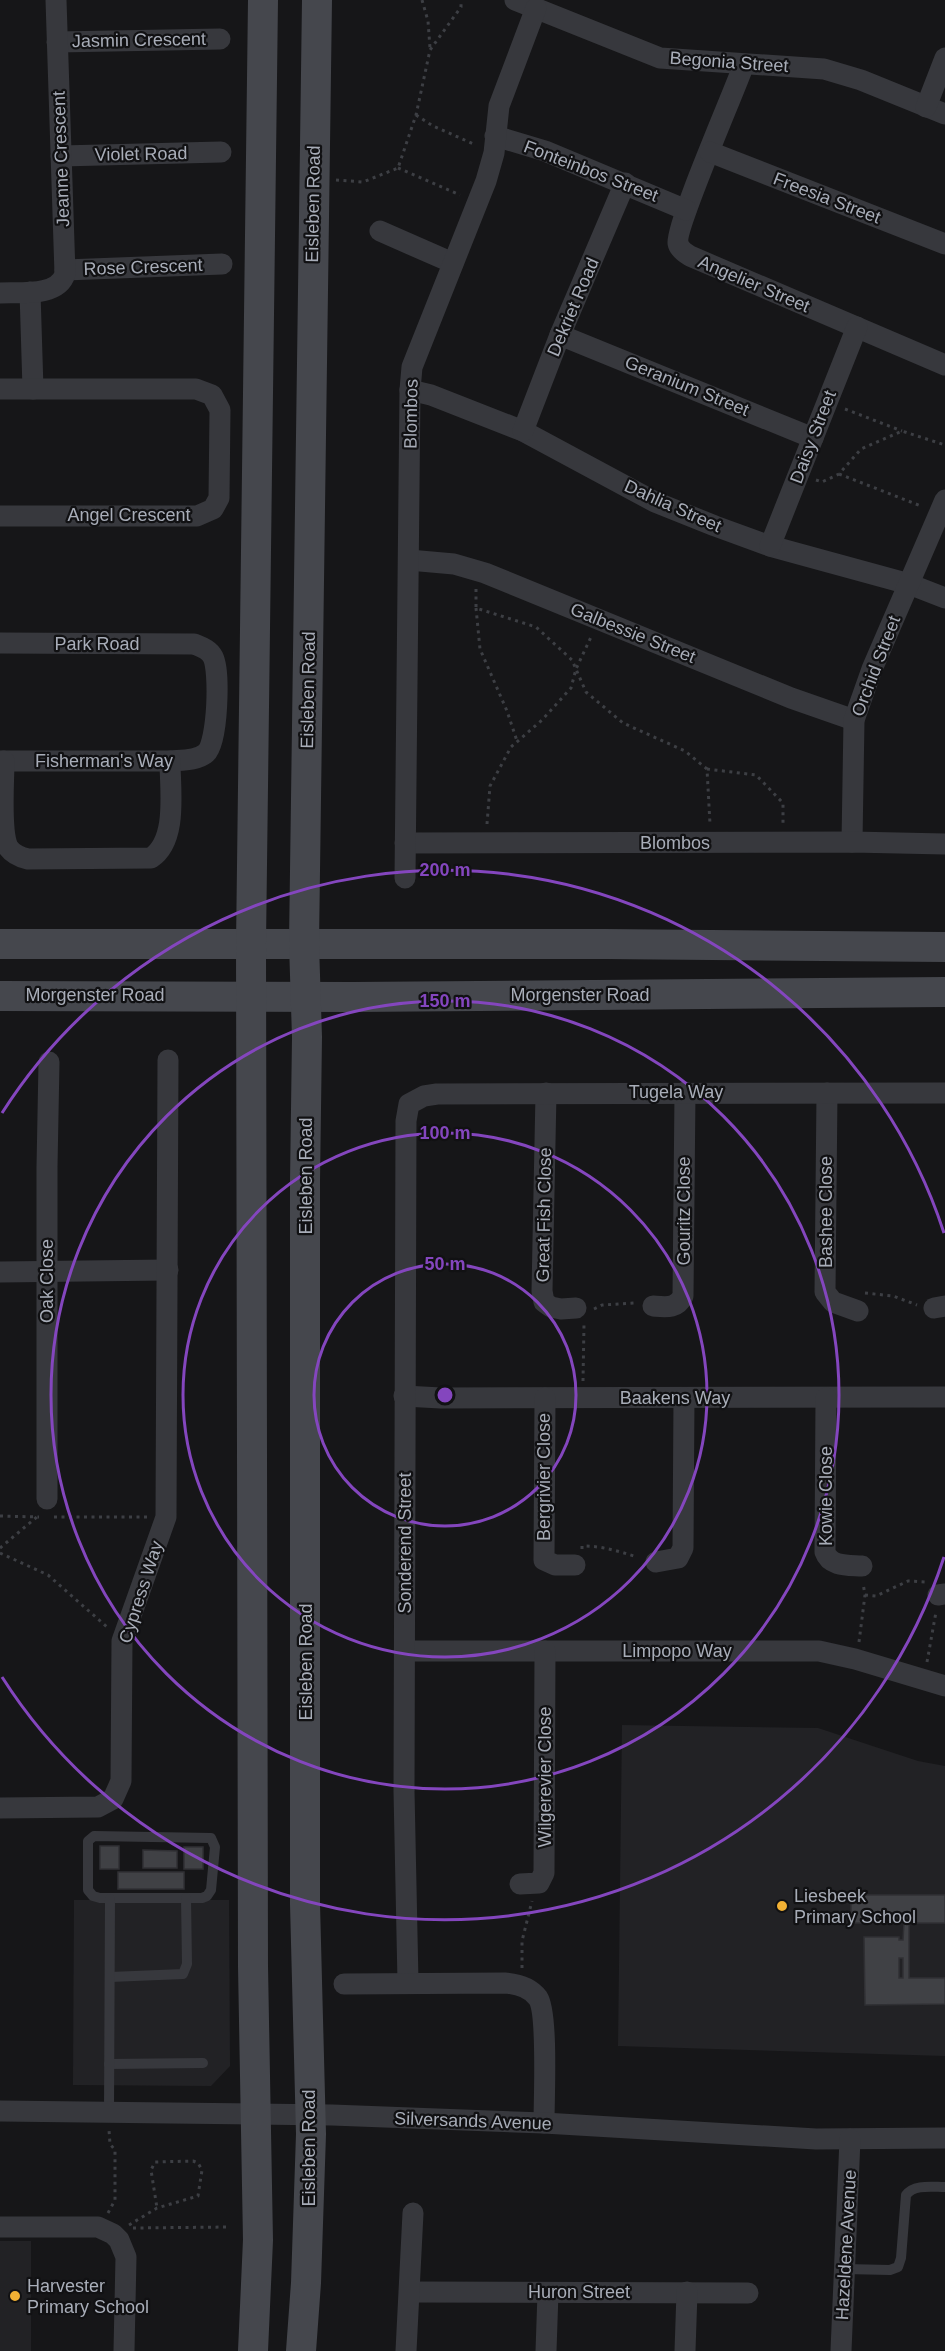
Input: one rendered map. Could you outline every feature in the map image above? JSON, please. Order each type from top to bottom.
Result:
[{"type":"main road","points":[[253,2351],[258,2263],[253,1966],[251,944],[263,0]]},
{"type":"main road","name":"Eisleben Road","points":[[301,2351],[309,2216],[310,2114],[305,1904],[307,1037],[304,944],[317,0]]},
{"type":"main road","points":[[0,945],[945,947]]},
{"type":"main road","name":"Morgenster Road","points":[[0,996],[305,997],[945,992]]},
{"type":"street","name":"Jeanne Crescent","points":[[56,0],[65,270]]},
{"type":"street","name":"Begonia Street","points":[[515,0],[648,54],[671,60],[824,69],[840,73],[936,111]]},
{"type":"street","name":"Blombos","points":[[405,878],[410,390],[417,351],[486,181],[499,106],[536,8]]},
{"type":"street","name":"Jasmin Crescent","points":[[57,42],[220,39]]},
{"type":"street","points":[[936,111],[945,58]]},
{"type":"street","name":"Angelier Street","points":[[744,64],[686,210],[678,243],[680,249],[690,256],[945,365]]},
{"type":"street","name":"Fonteinbos Street","points":[[494,144],[545,151],[686,210]]},
{"type":"street","name":"Violet Road","points":[[61,156],[221,152]]},
{"type":"street","name":"Freesia Street","points":[[710,152],[945,244]]},
{"type":"street","name":"Dekriet Road","points":[[523,431],[560,335],[625,183]]},
{"type":"street","points":[[380,231],[453,263]]},
{"type":"street","name":"Rose Crescent","points":[[65,270],[222,264]]},
{"type":"street","points":[[0,293],[30,292],[56,287],[63,281],[65,270]]},
{"type":"street","points":[[30,292],[33,389]]},
{"type":"street","name":"Daisy Street","points":[[770,546],[857,327]]},
{"type":"street","name":"Geranium Street","points":[[560,335],[813,438]]},
{"type":"street","name":"Angel Crescent","points":[[0,389],[195,388],[207,391],[216,399],[220,410],[219,498],[213,509],[197,516],[0,516]]},
{"type":"street","name":"Dahlia Street","points":[[410,390],[431,395],[523,431],[656,502],[770,546],[909,584],[945,598]]},
{"type":"street","name":"Orchid Street","points":[[852,842],[854,720],[872,669],[943,507]]},
{"type":"street","name":"Galbessie Street","points":[[409,560],[454,564],[476,570],[791,698],[854,720]]},
{"type":"street","name":"Park Road","points":[[0,643],[194,644],[208,651],[216,666],[214,735],[207,753]]},
{"type":"street","name":"Fisherman's Way","points":[[2,761],[170,761],[190,760],[207,753]]},
{"type":"street","points":[[2,761],[5,842],[20,857],[39,859],[151,858],[156,855],[165,845],[170,828],[170,761]]},
{"type":"street","name":"Blombos","points":[[405,843],[852,842],[945,844]]},
{"type":"street","name":"Cypress Way","points":[[0,1808],[98,1807],[113,1799],[121,1781],[122,1641],[166,1517],[168,1060]]},
{"type":"street","name":"Oak Close","points":[[42,1508],[49,1062]]},
{"type":"street","name":"Gouritz Close","points":[[653,1306],[674,1306],[683,1296],[685,1092]]},
{"type":"street","name":"Great Fish Close","points":[[546,1093],[544,1302],[551,1307],[584,1313]]},
{"type":"street","name":"Bashee Close","points":[[827,1093],[825,1293],[833,1302],[858,1311]]},
{"type":"street","name":"Tugela Way","points":[[409,1104],[424,1096],[437,1094],[945,1093]]},
{"type":"street","name":"Sonderend Street","points":[[408,1982],[405,1900],[404,1396],[406,1121],[409,1104]]},
{"type":"street","points":[[0,1272],[168,1270]]},
{"type":"street","name":"Baakens Way","points":[[404,1396],[945,1397]]},
{"type":"street","name":"Bergrivier Close","points":[[545,1398],[544,1560],[555,1565],[575,1565]]},
{"type":"street","points":[[656,1562],[678,1558],[683,1548],[684,1398]]},
{"type":"street","name":"Kowie Close","points":[[826,1398],[825,1551],[827,1557],[835,1563],[862,1566]]},
{"type":"street","name":"Limpopo Way","points":[[405,1651],[819,1651],[855,1659],[945,1686]]},
{"type":"street","name":"Wilgerevier Close","points":[[527,1884],[543,1879],[545,1864],[545,1651]]},
{"type":"street","points":[[344,1984],[408,1982],[520,1984],[537,1997],[543,2015],[544,2123]]},
{"type":"street","name":"Silversands Avenue","points":[[0,2111],[109,2117],[310,2114],[544,2123],[850,2139],[945,2138]]},
{"type":"street","name":"Hazeldene Avenue","points":[[841,2351],[850,2139]]},
{"type":"street","points":[[406,2351],[413,2213]]},
{"type":"street","points":[[0,2227],[110,2227],[123,2245],[126,2257],[123,2351]]},
{"type":"street","name":"Huron Street","points":[[410,2292],[748,2293]]},
{"type":"street","points":[[685,2351],[687,2292]]},
{"type":"street","points":[[546,2351],[548,2293]]},
{"type":"lane","points":[[100,1836],[211,1838],[215,1847],[211,1890],[207,1896],[202,1898],[110,1899],[93,1896],[88,1890],[88,1841],[90,1838],[100,1836]]},
{"type":"lane","points":[[110,1977],[183,1974],[188,1964],[186,1898]]},
{"type":"lane","points":[[109,2117],[110,1899]]},
{"type":"lane","points":[[109,2064],[204,2063]]},
{"type":"lane","points":[[845,2269],[890,2270],[898,2267],[901,2258],[906,2195],[909,2190],[917,2188],[945,2187]]},
{"type":"path","points":[[398,168],[416,115],[430,50],[428,21],[422,0]]},
{"type":"path","points":[[430,50],[461,8],[461,0]]},
{"type":"path","points":[[416,115],[433,126],[494,144]]},
{"type":"path","points":[[334,180],[363,182],[398,168],[467,198]]},
{"type":"path","points":[[827,402],[902,431],[945,444]]},
{"type":"path","points":[[799,473],[822,482],[839,474],[861,449],[902,431]]},
{"type":"path","points":[[839,474],[943,507]]},
{"type":"path","points":[[476,570],[476,608],[480,649],[507,711],[517,741]]},
{"type":"path","points":[[476,608],[536,627],[572,660],[586,692],[623,723],[686,751],[707,770],[756,775],[783,803],[783,843]]},
{"type":"path","points":[[485,843],[490,786],[510,747],[542,720],[571,688],[576,669],[600,620]]},
{"type":"path","points":[[707,770],[710,828],[715,844]]},
{"type":"path","points":[[858,1311],[863,1293],[893,1296],[925,1308],[939,1307]]},
{"type":"path","points":[[584,1398],[584,1313],[602,1305],[645,1304],[653,1306]]},
{"type":"path","points":[[0,1548],[42,1508]]},
{"type":"path","points":[[0,1516],[42,1508],[166,1517]]},
{"type":"path","points":[[575,1565],[582,1565],[582,1546],[616,1550],[656,1562]]},
{"type":"path","points":[[0,1553],[48,1575],[122,1641]]},
{"type":"path","points":[[855,1659],[865,1595],[862,1566]]},
{"type":"path","points":[[865,1595],[883,1594],[908,1581],[928,1582],[928,1594],[942,1595],[924,1680]]},
{"type":"path","points":[[520,1984],[527,1884]]},
{"type":"path","points":[[109,2117],[110,2144],[115,2150],[115,2200],[108,2210],[110,2227]]},
{"type":"path","points":[[157,2208],[151,2170],[155,2162],[193,2161],[198,2163],[202,2170],[198,2196],[157,2208],[122,2229],[231,2227]]},
{"type":"shaded area","name":"Liesbeek Primary School","points":[[622,1725],[818,1728],[918,1761],[945,1766],[945,2056],[618,2046]]},
{"type":"shaded area","points":[[74,1900],[229,1900],[230,2066],[211,2086],[73,2085]]},
{"type":"shaded area","name":"Harvester Primary School","points":[[0,2241],[31,2241],[31,2351],[0,2351]]},
{"type":"building","points":[[100,1846],[119,1846],[119,1869],[100,1869]]},
{"type":"building","points":[[184,1847],[203,1847],[203,1869],[184,1869]]},
{"type":"building","points":[[143,1850],[177,1851],[177,1868],[143,1868]]},
{"type":"building","points":[[118,1872],[184,1872],[184,1889],[118,1889]]},
{"type":"building","points":[[851,1895],[945,1895],[945,1923],[909,1923],[909,1978],[945,1978],[945,2004],[865,2005],[864,1937],[899,1937],[899,1940],[903,1940],[904,1923],[851,1923]],"holes":[[[899,1958],[903,1958],[903,1978],[899,1978]]]},
{"type":"place","name":"Liesbeek Primary School","points":[[782,1906]]},
{"type":"place","name":"Harvester Primary School","points":[[15,2296]]}]
